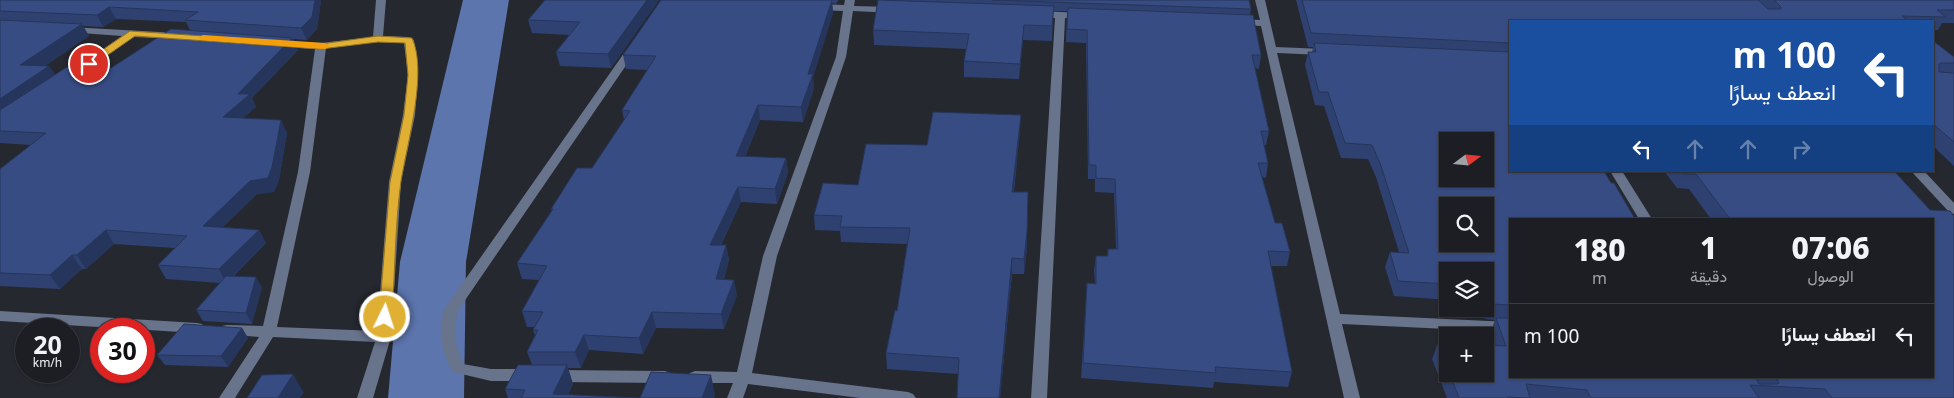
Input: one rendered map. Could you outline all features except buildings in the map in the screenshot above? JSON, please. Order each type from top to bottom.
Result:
[{"type":"street","points":[[378,39],[381,0]]},
{"type":"street","points":[[1260,0],[1352,398]]},
{"type":"street","points":[[809,7],[849,4],[906,11]]},
{"type":"street","points":[[735,398],[743,378],[770,256],[841,56],[849,4]]},
{"type":"street","points":[[1031,14],[1090,16]]},
{"type":"street","points":[[1040,398],[1060,15]]},
{"type":"street","points":[[1226,21],[1265,23]]},
{"type":"street","points":[[57,30],[133,33],[192,38]]},
{"type":"street","points":[[63,81],[133,33]]},
{"type":"street","points":[[271,43],[321,46],[378,39],[409,40],[413,75],[409,115],[396,182],[384,336],[365,398]]},
{"type":"street","points":[[638,41],[450,311],[446,334],[449,352],[458,368],[491,375],[743,378],[908,398]]},
{"type":"street","points":[[226,398],[269,332],[304,172],[321,46]]},
{"type":"street","points":[[1271,50],[1331,53]]},
{"type":"street","points":[[1617,172],[1645,218]]},
{"type":"street","points":[[1918,172],[1954,210]]},
{"type":"street","points":[[0,316],[269,332],[384,336]]},
{"type":"street","points":[[1334,319],[1509,327]]},
{"type":"waterway","points":[[426,398],[433,262],[486,0]]},
{"type":"slow traffic","points":[[203,38],[325,46]]},
{"type":"route","points":[[89,64],[133,33],[321,46],[378,39],[409,40],[413,75],[409,115],[396,182],[385,317]]}]
